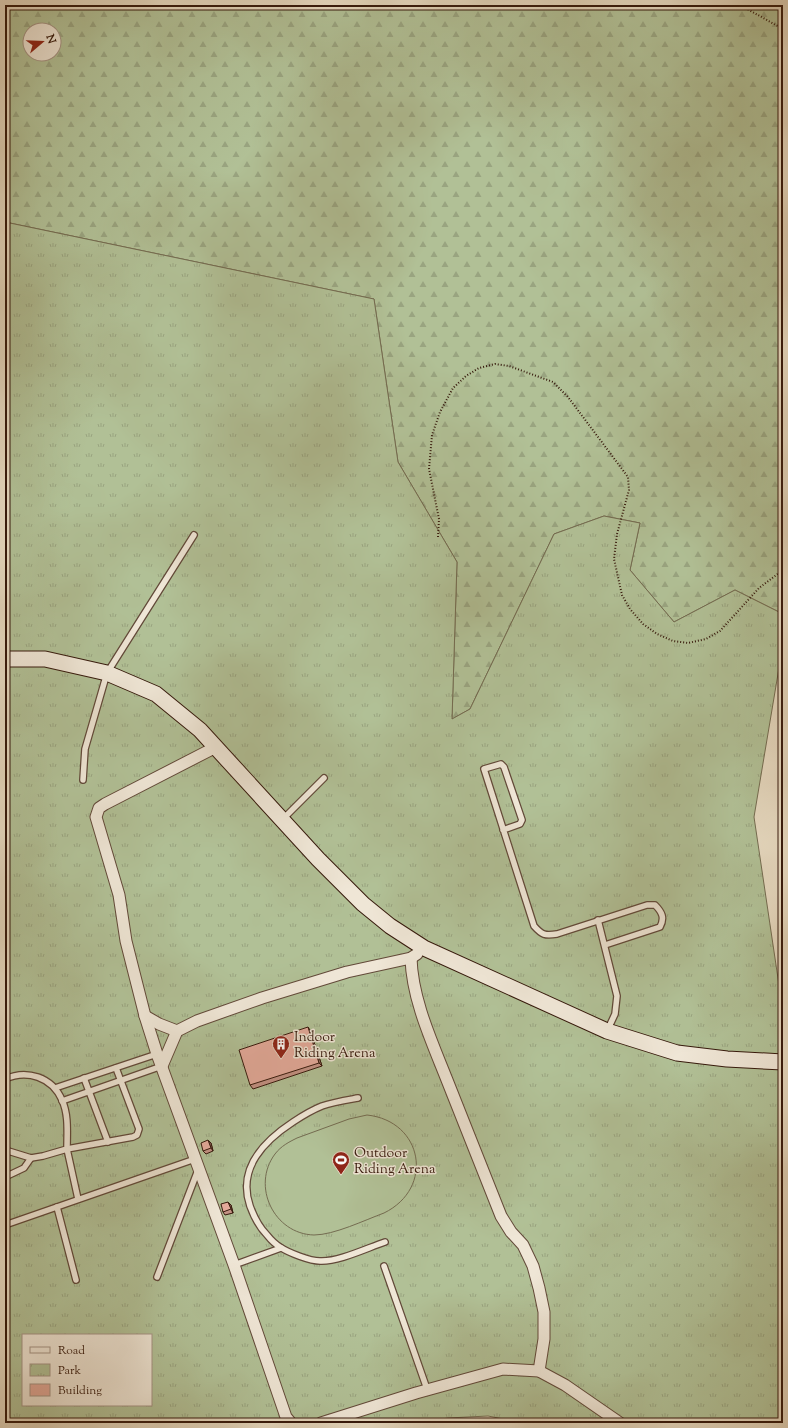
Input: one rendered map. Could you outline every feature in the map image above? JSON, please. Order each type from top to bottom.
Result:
[{"type":"street","points":[[5,659],[45,659],[107,673],[156,694],[200,730],[318,859],[363,904],[390,926],[424,948],[606,1031],[677,1053],[727,1059],[783,1062]]},
{"type":"street","points":[[216,747],[105,804],[100,808],[96,817],[119,895],[126,941],[157,1054],[234,1265],[286,1417],[291,1423]]},
{"type":"street","points":[[162,1066],[177,1031],[197,1021],[262,998],[347,972],[411,958],[424,948]]},
{"type":"street","points":[[411,958],[415,992],[433,1043],[501,1216],[523,1245],[533,1266],[544,1312],[544,1339],[539,1371]]},
{"type":"street","points":[[146,1016],[159,1024],[177,1031]]},
{"type":"street","points":[[321,1423],[428,1389],[503,1369],[539,1371],[565,1385],[620,1423]]},
{"type":"lane","points":[[84,780],[85,748],[107,673],[194,535]]},
{"type":"lane","points":[[503,830],[522,822],[503,765],[484,769],[503,830],[534,926],[540,933],[550,935],[647,905],[655,905],[663,915],[663,921],[660,927],[605,945]]},
{"type":"lane","points":[[282,819],[324,778]]},
{"type":"lane","points":[[598,920],[617,996],[615,1014],[606,1031]]},
{"type":"lane","points":[[55,1088],[157,1054]]},
{"type":"lane","points":[[62,1101],[162,1066]]},
{"type":"lane","points":[[5,1150],[31,1158],[67,1149],[133,1138],[137,1135],[139,1129],[116,1068]]},
{"type":"lane","points":[[5,1079],[14,1075],[29,1074],[43,1078],[55,1088],[62,1101],[66,1115],[67,1149],[78,1199]]},
{"type":"lane","points":[[84,1078],[108,1142]]},
{"type":"lane","points":[[358,1098],[323,1106],[302,1116],[273,1137],[262,1147],[248,1171],[246,1190],[254,1216],[260,1228],[280,1248],[320,1261],[334,1259],[384,1242]]},
{"type":"lane","points":[[5,1177],[24,1168],[31,1158]]},
{"type":"lane","points":[[5,1225],[78,1199],[197,1163]]},
{"type":"lane","points":[[157,1277],[197,1163]]},
{"type":"lane","points":[[57,1207],[76,1280]]},
{"type":"lane","points":[[234,1265],[280,1248]]},
{"type":"lane","points":[[384,1266],[428,1389]]},
{"type":"path","points":[[740,5],[783,29]]},
{"type":"path","points":[[438,537],[439,519],[429,468],[432,435],[440,412],[453,388],[466,376],[479,368],[495,364],[509,366],[553,382],[568,397],[628,477],[629,490],[617,534],[614,559],[622,595],[630,609],[643,624],[656,634],[673,641],[688,642],[706,639],[720,630],[759,588],[783,570]]},
{"type":"green space","points":[[5,5],[783,5],[783,614],[735,590],[674,622],[630,570],[640,523],[604,516],[554,534],[470,709],[452,719],[457,562],[398,462],[374,299],[5,222]]},
{"type":"green space","points":[[5,222],[374,299],[398,462],[457,562],[452,719],[470,709],[554,534],[604,516],[640,523],[630,570],[674,622],[735,590],[783,614],[783,644],[754,817],[783,1012],[783,1423],[524,1423],[488,1416],[448,1418],[414,1423],[5,1423]]},
{"type":"green space","name":"Outdoor Riding Arena","points":[[367,1115],[386,1120],[400,1129],[410,1142],[416,1157],[416,1173],[411,1188],[400,1202],[384,1213],[331,1233],[314,1235],[300,1233],[288,1226],[278,1217],[270,1206],[266,1193],[265,1180],[268,1167],[277,1151],[282,1146],[297,1138],[349,1119]]},
{"type":"building","name":"Indoor Riding Arena","points":[[308,1027],[319,1063],[250,1085],[239,1050]]},
{"type":"building","points":[[208,1140],[211,1148],[203,1151],[201,1143]]},
{"type":"building","points":[[228,1202],[231,1209],[223,1212],[221,1204]]},
{"type":"place","name":"Indoor Riding Arena","points":[[281,1059]]},
{"type":"place","name":"Outdoor Riding Arena","points":[[341,1175]]}]
